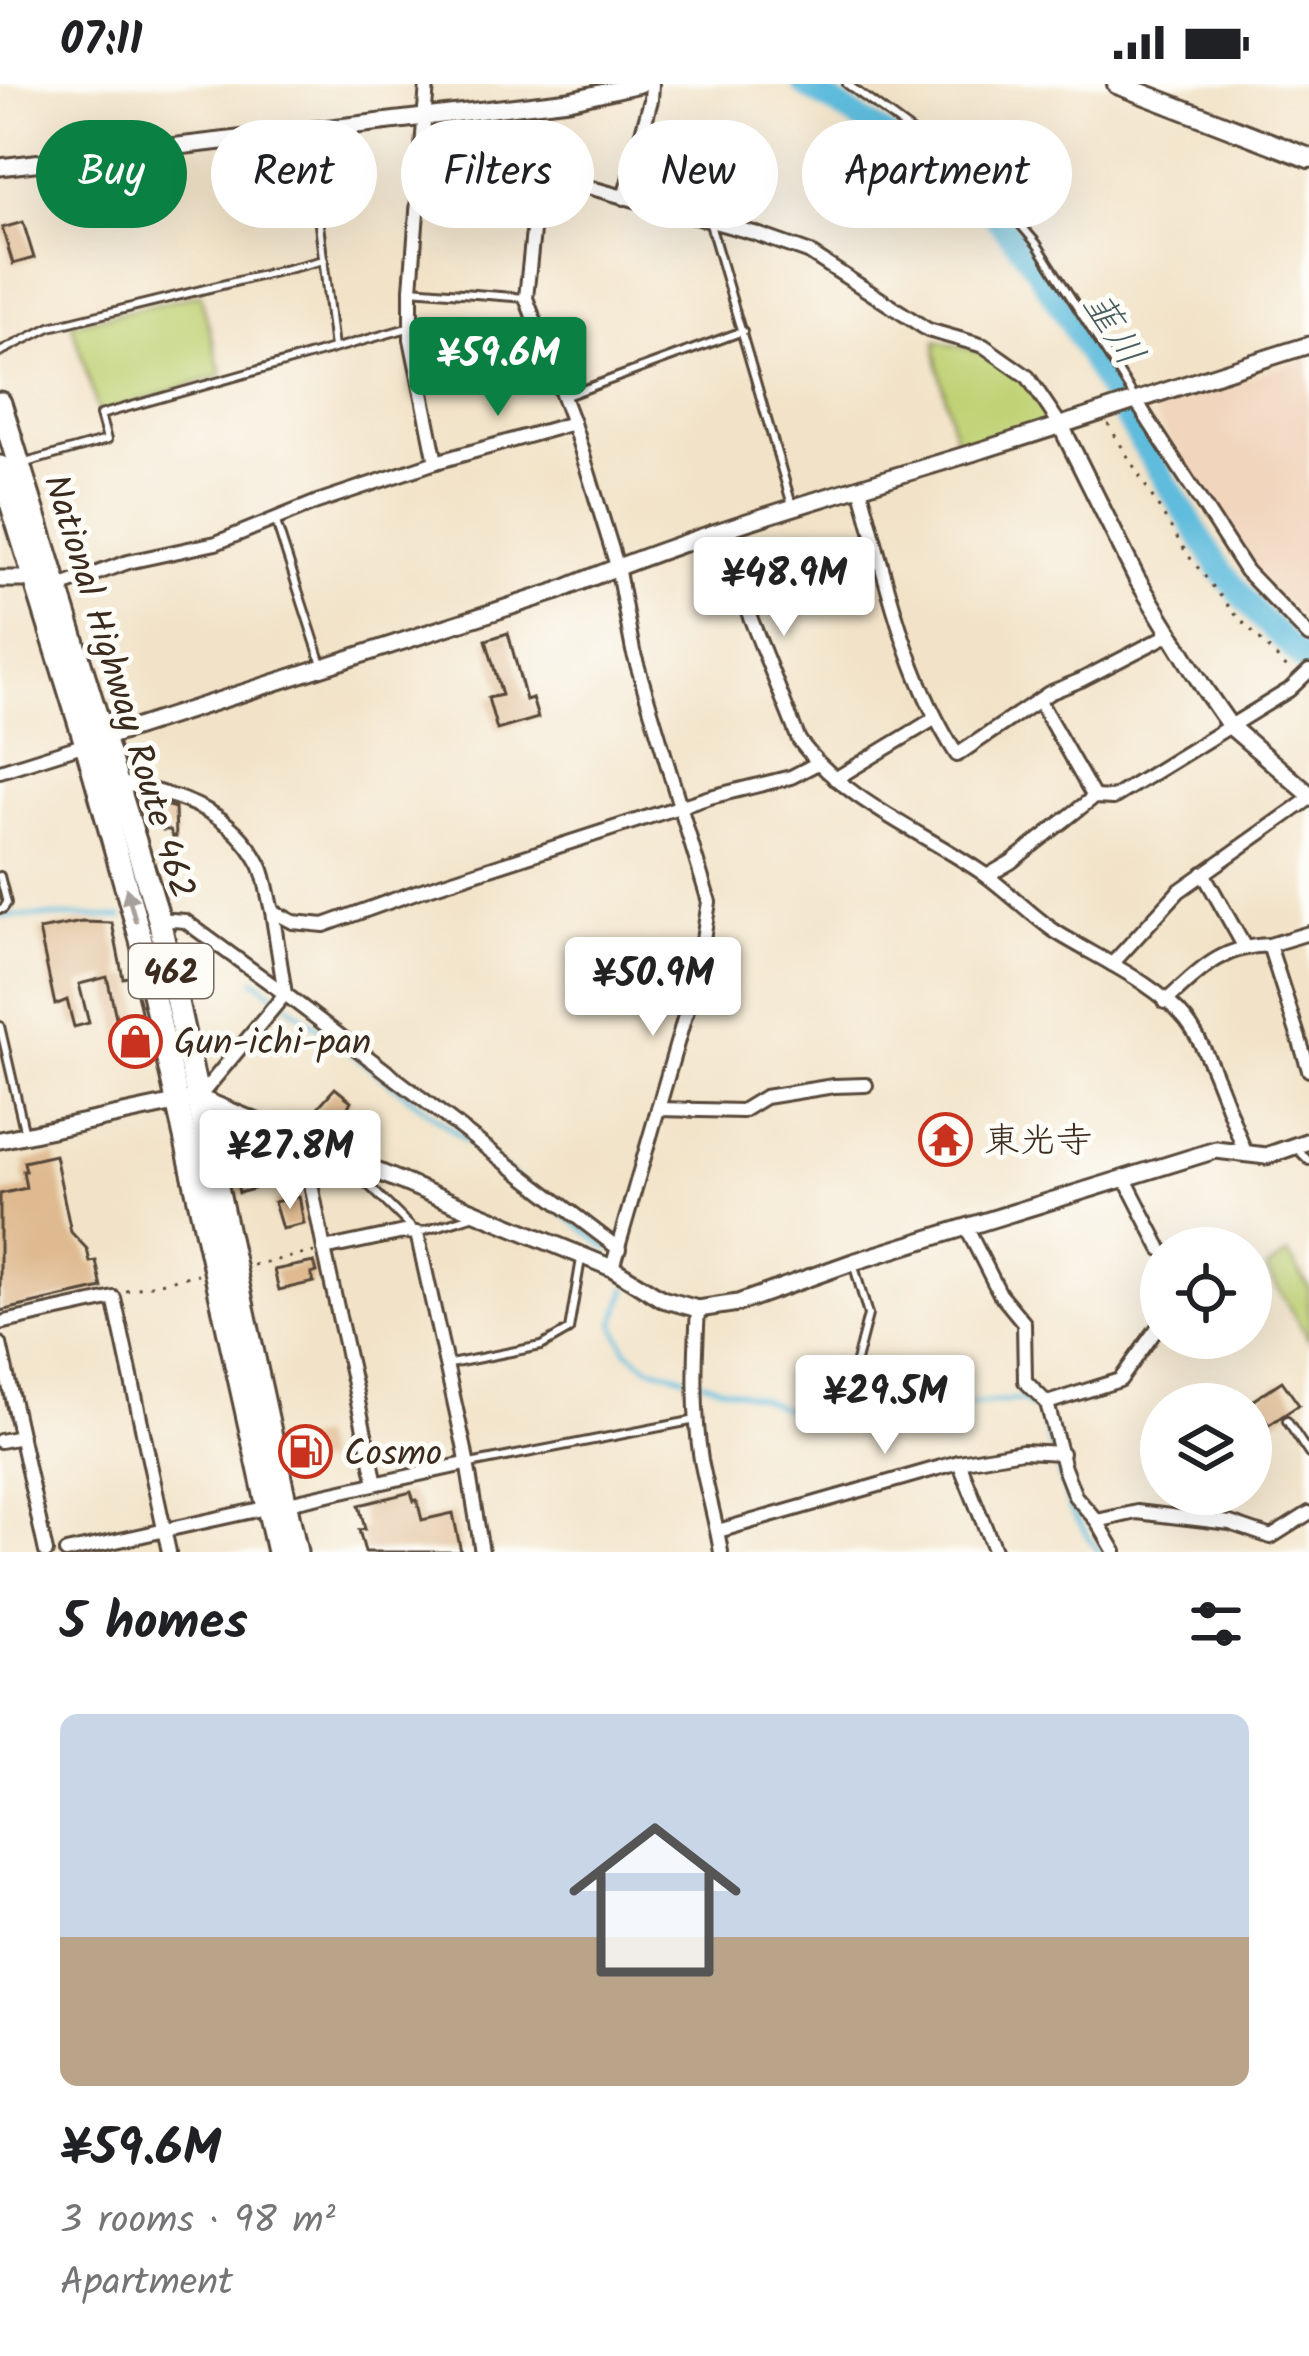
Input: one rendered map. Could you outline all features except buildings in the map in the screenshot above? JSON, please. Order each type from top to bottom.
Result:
[{"type":"highway","name":"National Highway Route 462","points":[[0,403],[5,469],[34,579],[94,741],[118,782],[159,919],[189,1100],[277,1505],[296,1552]]},
{"type":"highway","name":"National Highway Route 462","points":[[5,469],[56,588],[141,940],[189,1100]]},
{"type":"highway","name":"National Highway Route 462","points":[[277,1505],[278,1552]]},
{"type":"main road","points":[[1117,84],[1309,158]]},
{"type":"street","points":[[425,120],[428,84]]},
{"type":"street","points":[[377,123],[569,100],[640,84]]},
{"type":"street","points":[[643,120],[652,84]]},
{"type":"street","points":[[0,167],[211,142]]},
{"type":"street","points":[[417,228],[411,339],[436,462]]},
{"type":"street","points":[[533,228],[526,298],[573,423],[617,566],[633,651],[709,902],[695,988],[612,1268]]},
{"type":"street","points":[[734,228],[808,252],[928,330],[984,346],[1028,377],[1061,426],[1137,580],[1229,726],[1309,797],[1179,890],[1112,964]]},
{"type":"street","points":[[0,771],[558,591],[617,566],[792,508],[1309,344]]},
{"type":"street","points":[[1135,401],[1246,571],[1309,636]]},
{"type":"street","points":[[56,588],[128,562],[216,543],[436,462],[573,423]]},
{"type":"street","points":[[860,487],[902,637],[934,718],[957,754],[1049,693],[1172,633]]},
{"type":"street","points":[[717,534],[799,740],[816,764],[865,802],[987,876],[1053,930],[1134,977],[1182,1015],[1196,1034],[1246,1154]]},
{"type":"street","points":[[0,579],[34,579]]},
{"type":"street","points":[[987,876],[1094,797],[1113,798],[1306,680]]},
{"type":"street","points":[[1039,701],[1094,797]]},
{"type":"street","points":[[835,778],[934,718]]},
{"type":"street","points":[[272,910],[293,922],[324,925],[710,797],[791,777],[816,764]]},
{"type":"street","points":[[118,782],[187,799],[221,818],[261,866],[272,910],[282,998],[189,1100]]},
{"type":"street","points":[[1203,874],[1244,946]]},
{"type":"street","points":[[159,919],[185,921],[619,1249]]},
{"type":"street","points":[[1166,1002],[1215,957],[1309,933]]},
{"type":"street","points":[[1269,944],[1309,1070]]},
{"type":"street","points":[[658,1109],[742,1111],[765,1096],[866,1085]]},
{"type":"street","points":[[0,1140],[189,1100],[344,1156],[612,1268],[662,1299],[698,1309],[738,1304],[853,1262],[1216,1150],[1266,1156],[1302,1144]]},
{"type":"street","points":[[302,1139],[376,1483]]},
{"type":"street","points":[[1125,1179],[1150,1227]]},
{"type":"street","points":[[966,1227],[1000,1294],[1024,1323],[1025,1381],[1047,1403],[1075,1496],[1115,1552]]},
{"type":"street","points":[[324,1250],[417,1233],[465,1450],[482,1552]]},
{"type":"street","points":[[0,1323],[114,1298],[169,1552]]},
{"type":"street","points":[[698,1309],[696,1420],[721,1552]]},
{"type":"street","points":[[0,1344],[46,1552]]},
{"type":"street","points":[[1047,1403],[1120,1381],[1140,1353]]},
{"type":"street","points":[[0,1441],[21,1437]]},
{"type":"street","points":[[718,1531],[959,1462],[1022,1451],[1062,1453]]},
{"type":"street","points":[[959,1462],[995,1552]]},
{"type":"street","points":[[66,1552],[466,1464]]},
{"type":"street","points":[[1097,1521],[1137,1512],[1230,1523],[1273,1544],[1309,1513]]},
{"type":"lane","points":[[847,84],[992,191],[1037,244],[1135,401]]},
{"type":"lane","points":[[319,228],[334,348]]},
{"type":"lane","points":[[711,228],[792,508]]},
{"type":"lane","points":[[0,352],[50,327],[323,260]]},
{"type":"lane","points":[[412,289],[526,298]]},
{"type":"lane","points":[[5,469],[107,440],[100,416],[411,326]]},
{"type":"lane","points":[[563,397],[743,331]]},
{"type":"lane","points":[[274,519],[323,667]]},
{"type":"lane","points":[[0,876],[7,903],[0,909]]},
{"type":"lane","points":[[0,1026],[25,1135]]},
{"type":"lane","points":[[1302,1144],[1309,1161]]},
{"type":"lane","points":[[344,1156],[350,1168],[417,1233],[481,1214]]},
{"type":"lane","points":[[445,1365],[541,1346],[568,1330],[582,1256]]},
{"type":"lane","points":[[853,1262],[868,1315],[854,1369]]},
{"type":"lane","points":[[466,1464],[696,1420]]},
{"type":"lane","points":[[1288,1421],[1309,1454]]},
{"type":"path","points":[[1103,411],[1187,554],[1235,614],[1306,680]]},
{"type":"path","points":[[245,1266],[324,1250]]},
{"type":"path","points":[[114,1298],[120,1292],[204,1273]]},
{"type":"shaded area","points":[[1309,357],[1309,625],[1246,556],[1153,410]]},
{"type":"green space","points":[[200,294],[222,375],[99,414],[72,324]]},
{"type":"green space","points":[[936,341],[989,354],[1025,379],[1053,423],[958,452]]},
{"type":"green space","points":[[1288,1254],[1309,1288],[1309,1340],[1272,1279],[1272,1265]]},
{"type":"waterway","name":"韮川","points":[[803,84],[933,165],[991,212],[1025,252],[1064,311],[1222,572],[1309,665]]},
{"type":"waterway","points":[[0,916],[122,917]]},
{"type":"waterway","points":[[254,979],[609,1249]]},
{"type":"waterway","points":[[619,1259],[627,1268]]},
{"type":"waterway","points":[[627,1288],[614,1324],[626,1350],[648,1366],[784,1409],[821,1395],[895,1412],[1020,1400],[1040,1412],[1070,1509],[1099,1552]]},
{"type":"place","name":"Gun-ichi-pan","points":[[135,1041]]},
{"type":"place","name":"東光寺","points":[[945,1139]]},
{"type":"place","name":"Cosmo","points":[[305,1452]]}]
